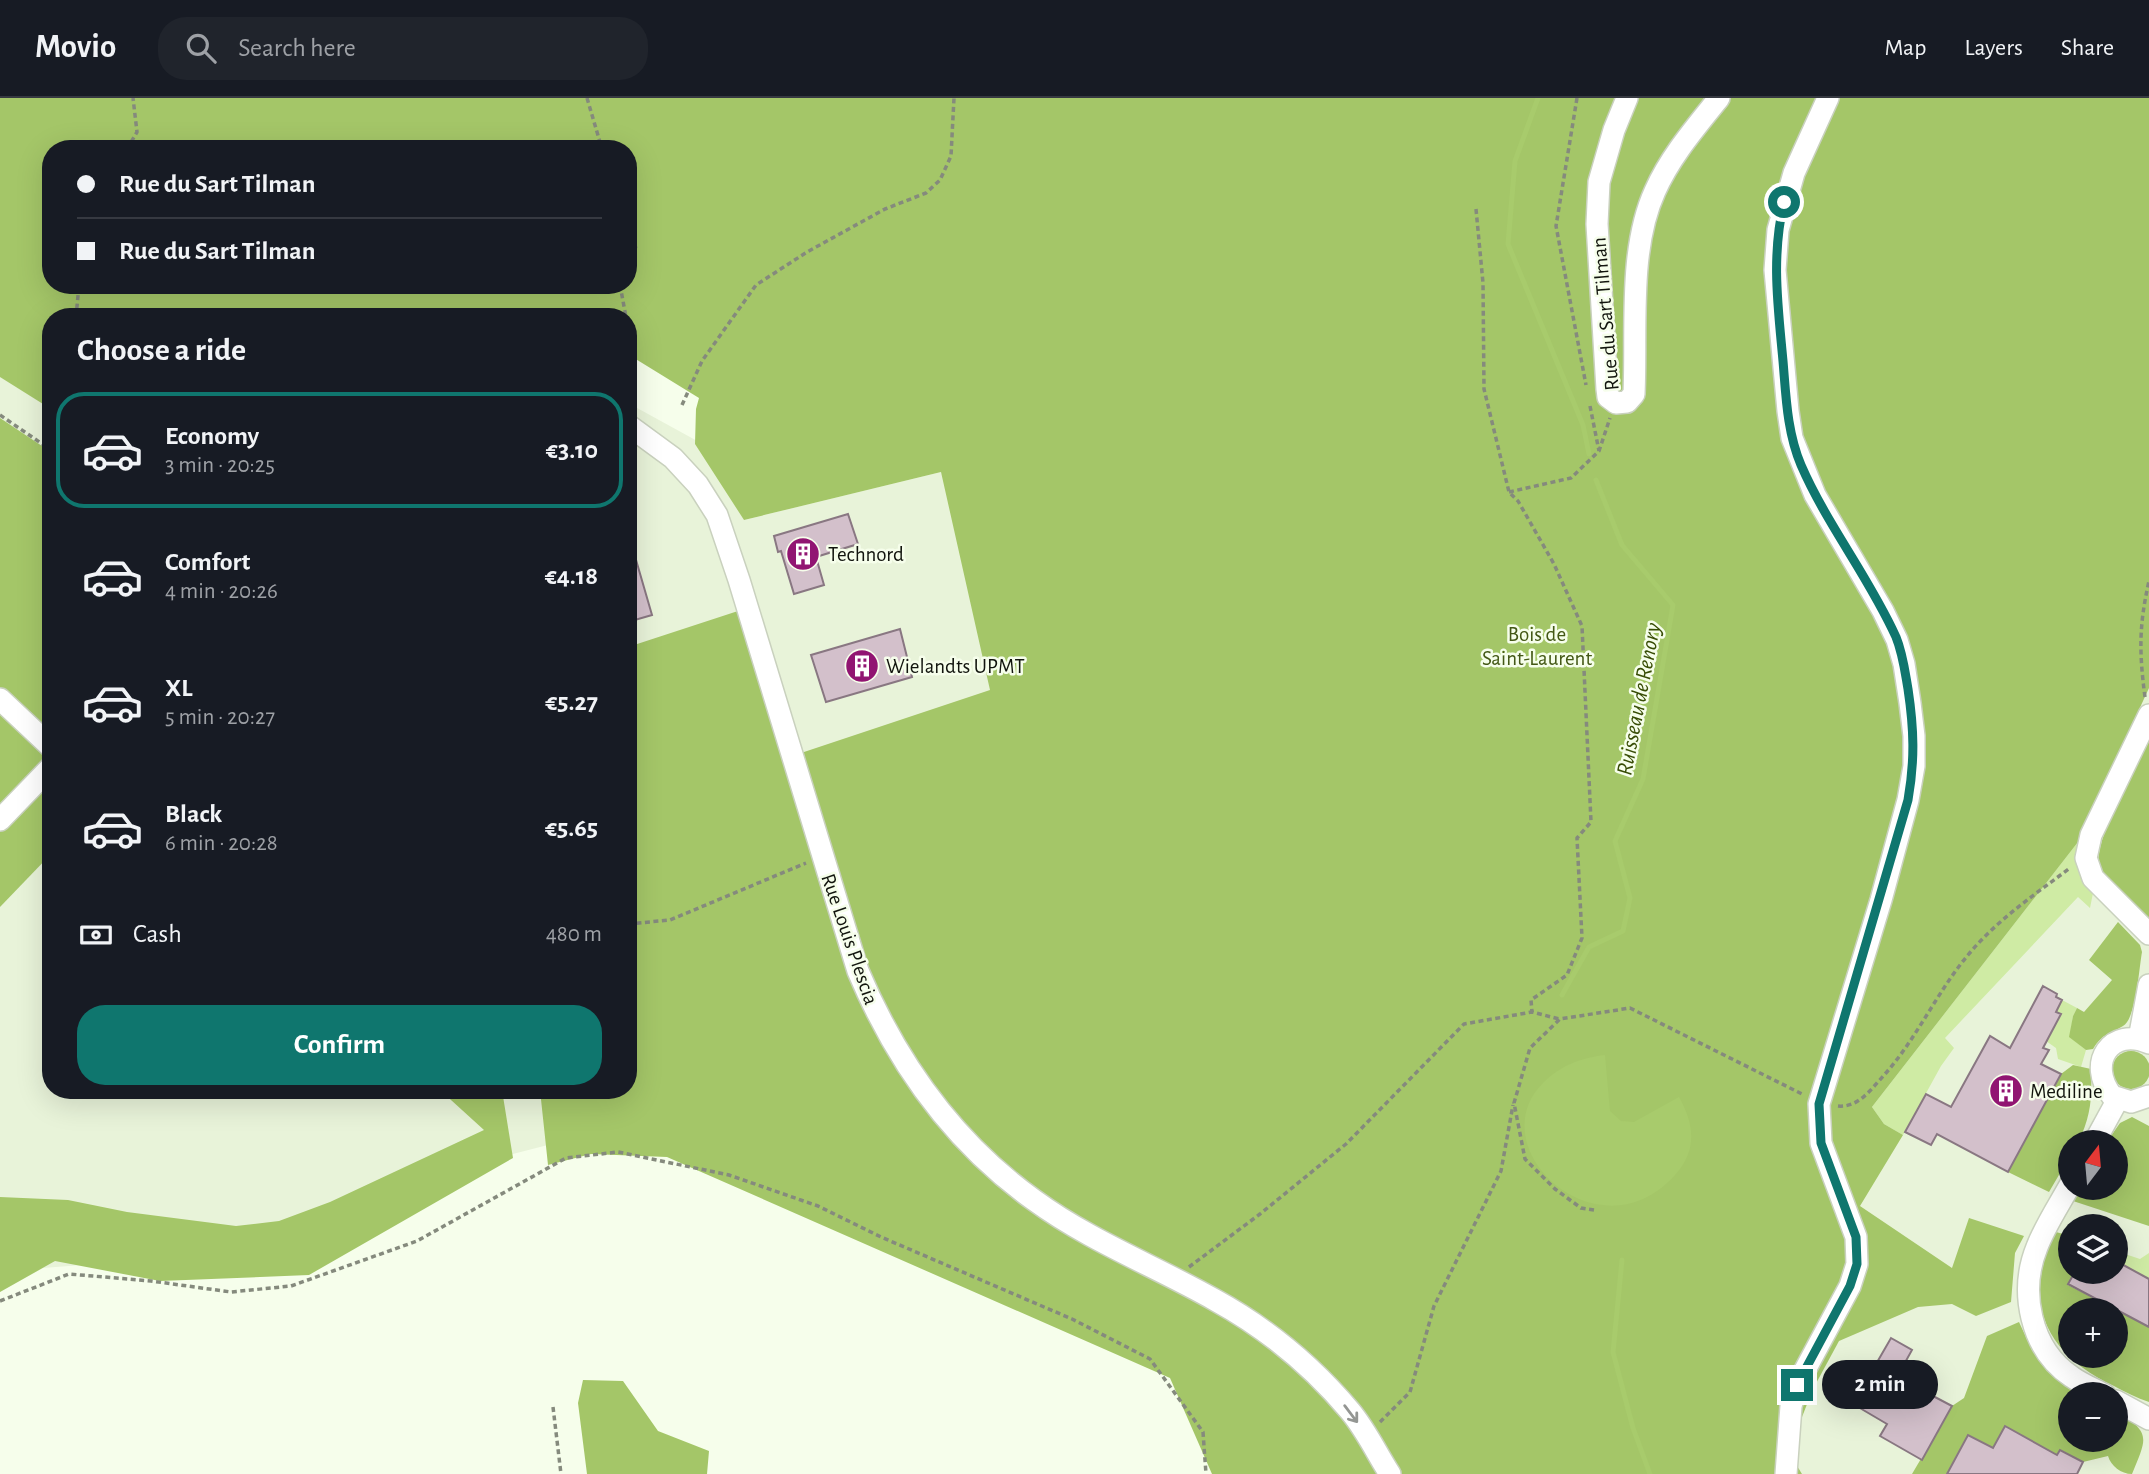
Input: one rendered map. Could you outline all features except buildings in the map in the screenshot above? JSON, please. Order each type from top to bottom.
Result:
[{"type":"street","name":"Rue du Sart Tilman","points":[[1627,98],[1614,130],[1599,182],[1597,224],[1607,389],[1608,397],[1616,403],[1627,402],[1634,394],[1638,258],[1643,226],[1653,194],[1666,168],[1719,98]]},
{"type":"street","points":[[1786,1474],[1791,1406],[1797,1385],[1850,1286],[1857,1264],[1856,1237],[1821,1143],[1819,1104],[1908,800],[1914,756],[1906,677],[1897,640],[1884,611],[1815,495],[1792,438],[1788,411],[1775,270],[1778,230],[1794,173],[1828,98]]},
{"type":"street","name":"Rue Louis Plescia","points":[[637,432],[673,458],[698,485],[717,515],[848,942],[871,1002],[899,1055],[941,1113],[980,1155],[1033,1200],[1090,1236],[1180,1273],[1305,1364],[1351,1413],[1390,1474]]},
{"type":"street","points":[[0,699],[42,739]]},
{"type":"street","points":[[2148,717],[2091,835],[2086,858],[2093,878],[2149,934]]},
{"type":"street","points":[[0,820],[42,776]]},
{"type":"street","points":[[2149,985],[2144,1041],[2128,1038],[2118,1042],[2103,1056],[2100,1067],[2101,1077],[2112,1096],[2132,1102],[2149,1097]]},
{"type":"street","points":[[2101,1130],[2118,1099]]},
{"type":"street","points":[[2062,1200],[2038,1246],[2031,1266],[2028,1301],[2041,1341],[2052,1358],[2070,1376],[2081,1382]]},
{"type":"street","points":[[2128,1408],[2149,1419]]},
{"type":"path","points":[[132,140],[136,132],[133,98]]},
{"type":"path","points":[[587,98],[599,140]]},
{"type":"path","points":[[682,405],[702,360],[756,285],[807,252],[885,209],[926,193],[940,180],[951,156],[954,98]]},
{"type":"path","points":[[1577,98],[1556,226],[1586,385]]},
{"type":"path","points":[[1476,209],[1483,284],[1484,389],[1509,492],[1518,501],[1554,564],[1582,626],[1591,810],[1591,822],[1577,838],[1583,938],[1567,975],[1531,1000],[1531,1012]]},
{"type":"path","points":[[1589,398],[1599,451]]},
{"type":"path","points":[[1509,492],[1571,478],[1599,451],[1616,403]]},
{"type":"path","points":[[0,415],[42,444]]},
{"type":"path","points":[[2148,717],[2139,650],[2149,581]]},
{"type":"path","points":[[637,923],[670,920],[822,857]]},
{"type":"path","points":[[1180,1273],[1260,1214],[1346,1144],[1464,1024],[1531,1012],[1560,1020],[1630,1008],[1819,1104],[1844,1106],[1861,1100],[1896,1061],[1967,957],[1997,923],[2086,858]]},
{"type":"path","points":[[1371,1414],[1378,1424],[1410,1392],[1434,1306],[1501,1171],[1514,1103],[1530,1048],[1560,1020]]},
{"type":"path","points":[[1514,1103],[1525,1159],[1555,1189],[1581,1208],[1594,1210]]},
{"type":"path","points":[[0,1301],[69,1273],[231,1292],[291,1286],[417,1241],[566,1158],[618,1152],[729,1175],[818,1206],[880,1237],[1072,1319],[1150,1359],[1203,1432],[1206,1474]]},
{"type":"path","points":[[1180,1273],[1198,1272]]},
{"type":"path","points":[[552,1407],[561,1474]]},
{"type":"shaded area","points":[[0,285],[42,285],[42,294],[51,294],[51,308],[42,308],[42,1099],[637,1099],[637,408],[710,448],[744,520],[941,472],[1140,960],[1103,1242],[575,1138],[486,1161],[289,1249],[43,1268],[0,1292]]},
{"type":"shaded area","points":[[2149,681],[2149,1474],[1802,1474],[1796,1464],[1795,1435],[1813,1389],[1835,1347],[1872,1107],[2066,857]]},
{"type":"shaded area","points":[[2078,842],[2076,863],[2093,893],[2090,908],[2078,897],[1945,1038],[1954,1048],[1941,1066],[1903,1135],[1884,1124],[1872,1107]]},
{"type":"shaded area","points":[[2062,1000],[2077,1008],[2070,1037],[2086,1050],[2081,1067],[2058,1059],[2056,1048],[2046,1041],[2061,1014],[2056,1012]]},
{"type":"shaded area","points":[[1605,1055],[1610,1111],[1621,1121],[1634,1122],[1679,1097],[1688,1117],[1691,1136],[1687,1156],[1675,1175],[1645,1198],[1613,1206],[1583,1200],[1556,1185],[1536,1163],[1526,1137],[1527,1109],[1543,1083],[1572,1063]]},
{"type":"shaded area","points":[[2149,1253],[2149,1279],[2128,1268],[2128,1255],[2140,1259]]},
{"type":"green space","name":"Bois de Saint-Laurent","points":[[0,98],[2149,98],[2149,688],[2078,842],[1872,1107],[1884,1124],[1903,1135],[1860,1206],[1952,1268],[1969,1218],[2024,1236],[2015,1253],[2011,1302],[1976,1316],[1952,1304],[1918,1307],[1839,1341],[1813,1389],[1795,1435],[1796,1464],[1802,1474],[1212,1474],[1170,1378],[667,1157],[591,1154],[548,1165],[541,1099],[637,1099],[637,644],[738,611],[783,759],[990,690],[941,472],[744,520],[695,444],[699,398],[637,360],[637,308],[42,308],[42,403],[0,377]]},
{"type":"green space","points":[[0,418],[42,446],[42,863],[0,907]]},
{"type":"green space","points":[[2149,739],[2149,926],[2117,894],[2101,874],[2098,863],[2106,828]]},
{"type":"green space","points":[[2118,922],[2140,945],[2142,952],[2134,1004],[2123,1026],[2103,1037],[2093,1049],[2086,1050],[2069,1037],[2073,1016],[2077,1008],[2084,1012],[2112,980],[2089,960]]},
{"type":"green space","points":[[2131,1051],[2145,1056],[2150,1070],[2145,1084],[2131,1089],[2117,1084],[2112,1070],[2117,1056]]},
{"type":"green space","points":[[2073,1065],[2091,1069],[2090,1107],[2083,1130],[2058,1130],[2058,1177],[2049,1192],[2008,1172],[2061,1074]]},
{"type":"green space","points":[[450,1099],[503,1099],[513,1158],[309,1275],[160,1281],[55,1261],[0,1292],[0,1197],[68,1200],[127,1212],[236,1226],[279,1221],[330,1202],[484,1130]]},
{"type":"green space","points":[[2132,1117],[2149,1126],[2149,1226],[2128,1219],[2128,1214],[2113,1214],[2073,1201],[2128,1200],[2128,1130],[2115,1130],[2120,1123]]},
{"type":"green space","points":[[2058,1233],[2058,1284],[2069,1284],[2093,1298],[2058,1298],[2058,1344],[2046,1323],[2041,1303],[2040,1281],[2045,1257]]},
{"type":"green space","points":[[2128,1316],[2149,1327],[2149,1402],[2128,1393],[2128,1382],[2107,1382],[2084,1368],[2128,1368]]},
{"type":"green space","points":[[2019,1322],[2032,1350],[2068,1382],[2058,1382],[2059,1452],[2057,1455],[1993,1448],[1968,1435],[1952,1474],[1912,1474],[1952,1406],[1964,1398],[1987,1336]]},
{"type":"green space","points":[[583,1380],[623,1381],[658,1431],[709,1451],[707,1474],[587,1474],[578,1403]]},
{"type":"green space","points":[[2128,1418],[2143,1436],[2132,1474],[2117,1469],[2108,1456],[2083,1462],[2065,1452],[2128,1452]]},
{"type":"waterway","name":"Ruisseau de Renory","points":[[1538,98],[1515,161],[1508,244],[1583,425],[1589,454]]},
{"type":"waterway","name":"Ruisseau de Renory","points":[[1562,995],[1589,947],[1623,931],[1630,898],[1615,841],[1643,779],[1673,605],[1622,545],[1596,480]]},
{"type":"waterway","name":"Ruisseau de Renory","points":[[1622,1260],[1613,1352],[1633,1428],[1650,1474]]},
{"type":"place","name":"Technord","points":[[803,554]]},
{"type":"place","name":"Wielandts UPMT","points":[[862,666]]},
{"type":"place","name":"Mediline","points":[[2006,1091]]},
{"type":"route","points":[[1784,202],[1778,230],[1775,270],[1792,438],[1815,495],[1884,611],[1897,640],[1904,664],[1914,736],[1914,766],[1908,800],[1881,900],[1819,1104],[1821,1143],[1856,1237],[1857,1264],[1850,1286],[1797,1385]]}]
